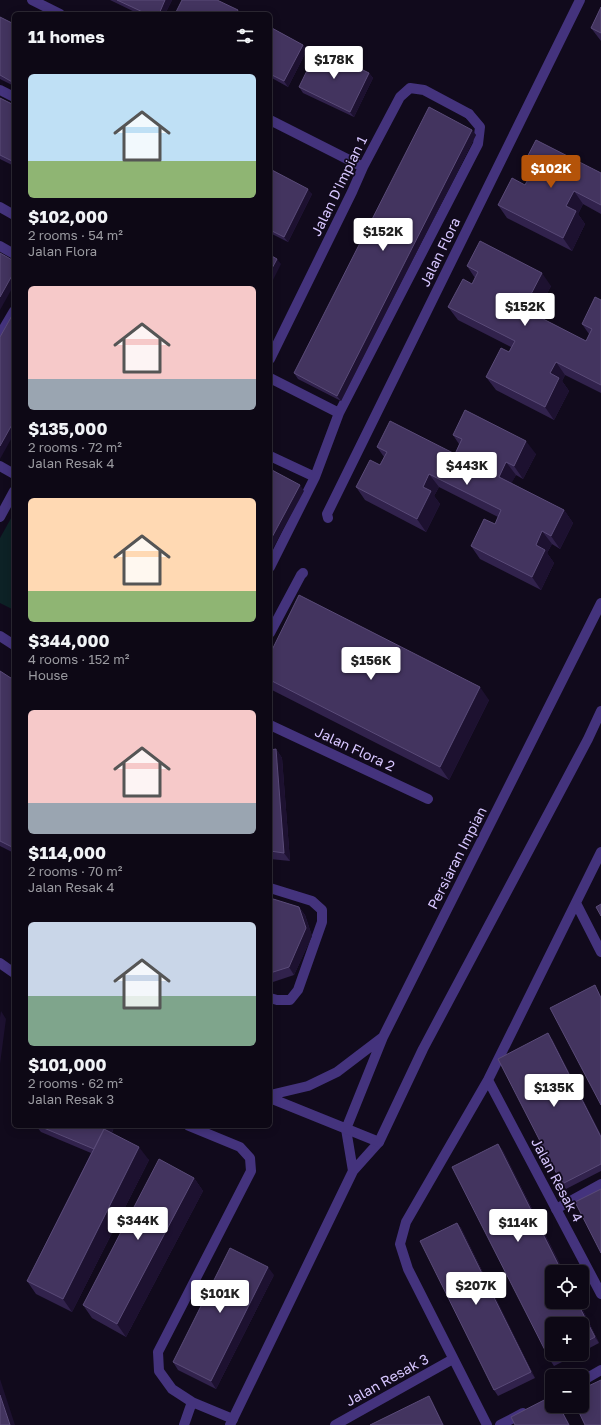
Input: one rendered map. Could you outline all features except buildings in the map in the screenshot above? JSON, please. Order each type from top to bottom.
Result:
[{"type":"street","points":[[32,0],[56,12]]},
{"type":"street","name":"Jalan Flora","points":[[328,518],[327,514],[580,0]]},
{"type":"street","name":"Jalan D'Impian 1","points":[[272,355],[363,167],[400,97],[410,88],[424,90],[470,114],[480,127],[478,144],[340,413]]},
{"type":"street","points":[[0,90],[12,96]]},
{"type":"street","points":[[272,121],[363,167]]},
{"type":"street","points":[[0,207],[12,214]]},
{"type":"street","points":[[0,246],[12,253]]},
{"type":"street","points":[[0,335],[12,314]]},
{"type":"street","points":[[272,379],[340,413],[315,477],[272,563]]},
{"type":"street","points":[[272,457],[315,477]]},
{"type":"street","points":[[0,466],[12,473]]},
{"type":"street","points":[[0,517],[12,495]]},
{"type":"street","points":[[272,629],[303,573]]},
{"type":"street","name":"Persiaran Impian","points":[[346,1129],[383,1037],[601,603]]},
{"type":"street","points":[[0,636],[12,644]]},
{"type":"street","points":[[194,1128],[240,1147],[250,1158],[251,1172],[158,1352],[159,1371],[172,1389],[192,1402],[231,1422],[353,1171],[379,1142],[423,1049],[584,746],[601,711]]},
{"type":"street","name":"Jalan Flora 2","points":[[272,725],[428,799]]},
{"type":"street","points":[[487,1425],[408,1269],[400,1244],[406,1222],[488,1080],[601,852]]},
{"type":"street","points":[[272,889],[312,901],[322,910],[322,922],[298,990],[290,1000],[272,999]]},
{"type":"street","points":[[576,903],[601,952]]},
{"type":"street","points":[[0,963],[12,972]]},
{"type":"street","points":[[272,1095],[308,1086],[337,1072],[383,1037]]},
{"type":"street","name":"Jalan Resak 4","points":[[488,1080],[601,1294]]},
{"type":"street","points":[[272,1097],[379,1142]]},
{"type":"street","points":[[346,1129],[353,1171]]},
{"type":"street","points":[[556,1209],[601,1184]]},
{"type":"street","name":"Jalan Resak 3","points":[[335,1425],[454,1359]]},
{"type":"street","points":[[589,1377],[601,1370]]},
{"type":"street","points":[[184,1425],[192,1402]]},
{"type":"street","points":[[500,1425],[532,1407]]},
{"type":"green space","points":[[12,517],[12,609],[0,603],[0,538]]}]
